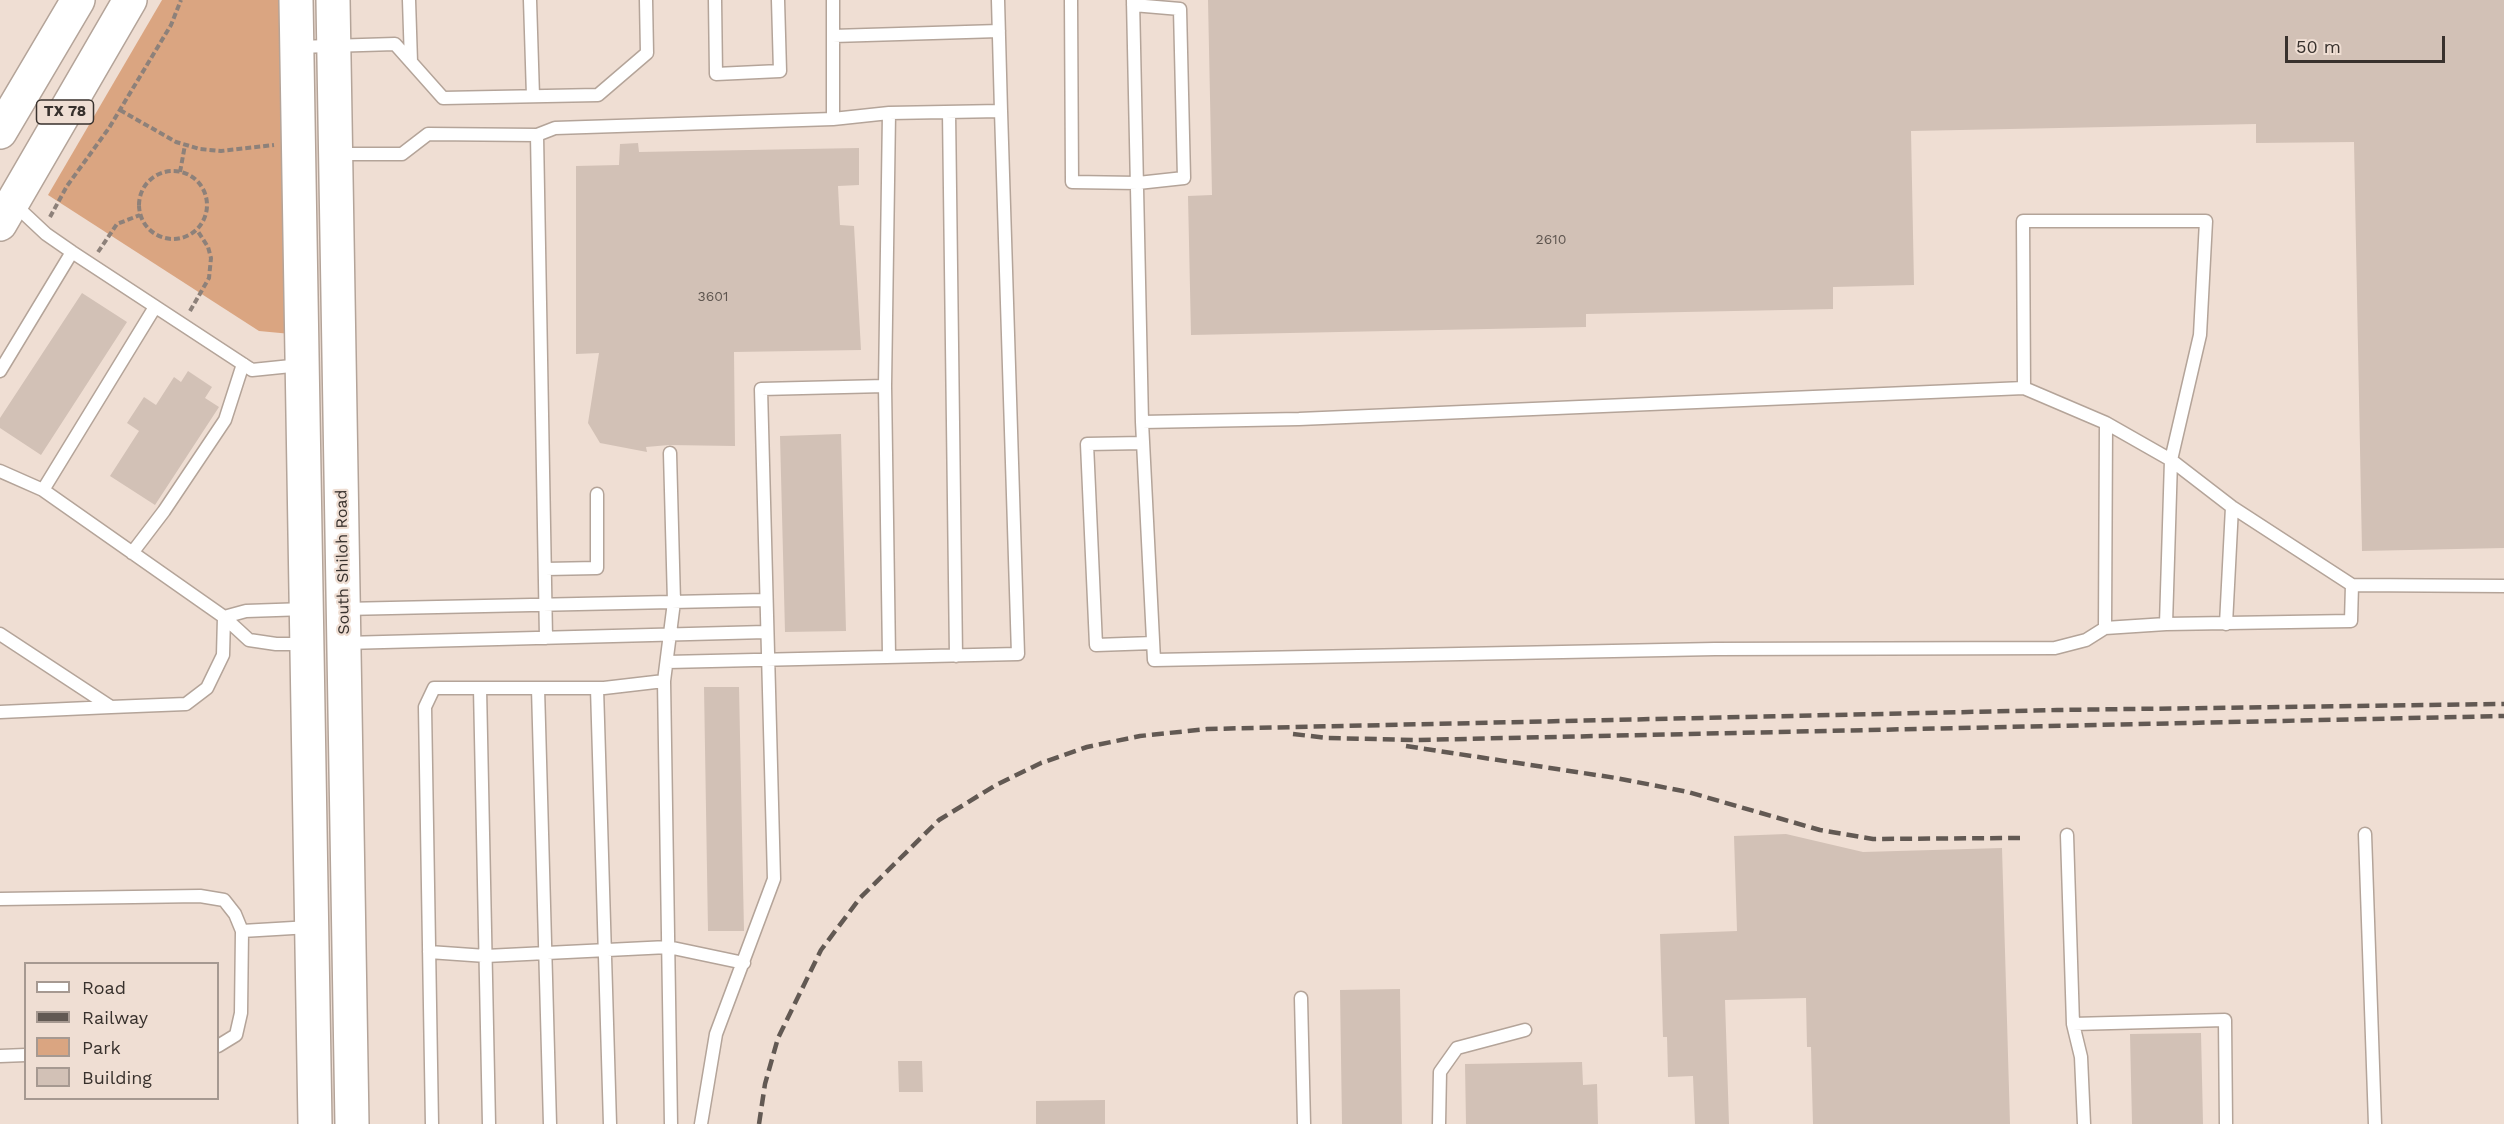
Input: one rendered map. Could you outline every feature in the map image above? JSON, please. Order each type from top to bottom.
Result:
[{"type":"main road","name":"TX 78","points":[[0,132],[78,0]]},
{"type":"main road","name":"TX 78","points":[[4,208],[130,0]]},
{"type":"main road","points":[[296,0],[315,1124]]},
{"type":"main road","name":"South Shiloh Road","points":[[333,0],[352,1124]]},
{"type":"main road","points":[[306,609],[344,609]]},
{"type":"main road","points":[[307,644],[344,643]]},
{"type":"lane","points":[[409,0],[411,62]]},
{"type":"lane","points":[[530,0],[533,96]]},
{"type":"lane","points":[[297,48],[395,44],[443,98],[598,95],[647,53],[646,0]]},
{"type":"lane","points":[[715,0],[716,74],[780,71],[778,0]]},
{"type":"lane","points":[[832,0],[833,119]]},
{"type":"lane","points":[[667,662],[1018,654],[998,0]]},
{"type":"lane","points":[[1071,0],[1072,182],[1138,183],[1184,178],[1180,9],[1133,3],[1138,183],[1142,422],[1154,660],[1703,649],[2055,648],[2086,640],[2105,628],[2166,624],[2351,621],[2352,585]]},
{"type":"lane","points":[[833,36],[999,31]]},
{"type":"lane","points":[[949,111],[956,656]]},
{"type":"lane","points":[[336,153],[402,154],[428,135],[537,135],[555,128],[833,119],[889,113],[1001,111]]},
{"type":"lane","points":[[889,113],[885,386],[889,656]]},
{"type":"lane","points":[[537,135],[546,638]]},
{"type":"lane","points":[[4,208],[42,230],[252,370],[302,364]]},
{"type":"lane","points":[[2024,388],[2022,221],[2206,221],[2200,335],[2171,460],[2166,624]]},
{"type":"lane","points":[[0,371],[72,252]]},
{"type":"lane","points":[[43,490],[155,307]]},
{"type":"lane","points":[[132,553],[164,511],[225,420],[243,364]]},
{"type":"lane","points":[[701,1124],[716,1034],[774,879],[761,389],[885,386]]},
{"type":"lane","points":[[1142,422],[1299,419],[2024,388],[2106,423],[2171,460],[2232,507],[2352,585],[2504,586]]},
{"type":"lane","points":[[2105,628],[2106,423]]},
{"type":"lane","points":[[1143,443],[1087,444],[1096,645],[1153,643]]},
{"type":"lane","points":[[670,453],[674,602],[664,681],[671,1124]]},
{"type":"lane","points":[[0,471],[43,490],[224,617],[249,640],[276,644],[307,644]]},
{"type":"lane","points":[[545,569],[597,568],[597,494]]},
{"type":"lane","points":[[2226,624],[2232,507]]},
{"type":"lane","points":[[344,609],[765,600]]},
{"type":"lane","points":[[224,617],[246,611],[306,609]]},
{"type":"lane","points":[[0,712],[186,704],[207,688],[223,655],[224,617]]},
{"type":"lane","points":[[344,643],[766,632]]},
{"type":"lane","points":[[0,634],[111,707]]},
{"type":"lane","points":[[432,1124],[425,707],[434,688],[597,688],[664,681]]},
{"type":"lane","points":[[480,688],[489,1124]]},
{"type":"lane","points":[[538,688],[550,1124]]},
{"type":"lane","points":[[597,688],[610,1124]]},
{"type":"lane","points":[[2365,834],[2375,1124]]},
{"type":"lane","points":[[2067,835],[2073,1024],[2081,1057],[2084,1124]]},
{"type":"lane","points":[[0,899],[200,896],[224,900],[235,914],[242,931],[241,1013],[236,1035],[219,1046]]},
{"type":"lane","points":[[242,931],[311,927]]},
{"type":"lane","points":[[429,952],[486,957],[668,947],[744,963]]},
{"type":"lane","points":[[1301,998],[1304,1124]]},
{"type":"lane","points":[[2073,1024],[2225,1020],[2226,1124]]},
{"type":"lane","points":[[1439,1124],[1440,1072],[1457,1048],[1525,1030]]},
{"type":"lane","points":[[0,1056],[24,1055]]},
{"type":"path","points":[[42,230],[67,186],[120,110],[171,25],[181,0]]},
{"type":"path","points":[[120,110],[143,125],[184,145],[221,151],[275,145]]},
{"type":"path","points":[[180,172],[184,145]]},
{"type":"path","points":[[180,172],[190,176],[204,191],[207,212],[197,230],[179,239],[168,239],[150,231],[141,214],[139,200],[142,190],[149,181],[158,175],[180,172]]},
{"type":"path","points":[[90,264],[117,224],[141,214]]},
{"type":"path","points":[[182,324],[209,278],[211,258],[208,247],[197,230]]},
{"type":"green space","points":[[162,0],[286,0],[291,334],[259,331],[48,195]]},
{"type":"building","points":[[1208,0],[2504,0],[2504,548],[2362,551],[2354,142],[2256,143],[2256,124],[1911,131],[1914,285],[1833,287],[1833,309],[1586,314],[1586,327],[1191,335],[1188,196],[1212,195]]},
{"type":"building","points":[[638,143],[639,152],[859,148],[859,185],[838,186],[840,225],[854,226],[861,350],[734,352],[735,446],[669,445],[646,447],[647,452],[600,443],[588,423],[599,353],[576,354],[576,166],[619,165],[620,144]]},
{"type":"building","points":[[82,293],[127,322],[41,455],[0,428],[0,418]]},
{"type":"building","points":[[188,371],[212,387],[205,398],[219,407],[155,505],[110,476],[139,431],[127,423],[144,397],[156,405],[174,377],[181,382]]},
{"type":"building","points":[[841,434],[846,631],[785,632],[780,436]]},
{"type":"building","points":[[704,687],[739,687],[744,931],[708,931]]},
{"type":"building","points":[[1786,834],[1863,852],[2002,848],[2010,1124],[1813,1124],[1811,1047],[1807,1047],[1806,998],[1725,1000],[1729,1124],[1695,1124],[1693,1076],[1668,1077],[1667,1037],[1663,1037],[1660,934],[1737,931],[1734,836]]},
{"type":"building","points":[[1400,989],[1402,1124],[1342,1124],[1340,990]]},
{"type":"building","points":[[2201,1033],[2203,1124],[2132,1124],[2130,1034]]},
{"type":"building","points":[[898,1061],[922,1061],[923,1092],[899,1092]]},
{"type":"building","points":[[1582,1062],[1583,1085],[1597,1084],[1598,1124],[1466,1124],[1465,1064]]},
{"type":"building","points":[[1105,1100],[1105,1124],[1036,1124],[1036,1101]]},
{"type":"railway","points":[[759,1124],[765,1084],[778,1038],[821,950],[860,898],[939,820],[996,785],[1041,763],[1087,747],[1140,736],[1207,729],[2057,710],[2504,704]]},
{"type":"railway","points":[[1293,734],[1328,738],[1417,740],[2504,716]]},
{"type":"railway","points":[[1406,746],[1616,778],[1688,792],[1820,830],[1873,839],[2020,838]]}]
